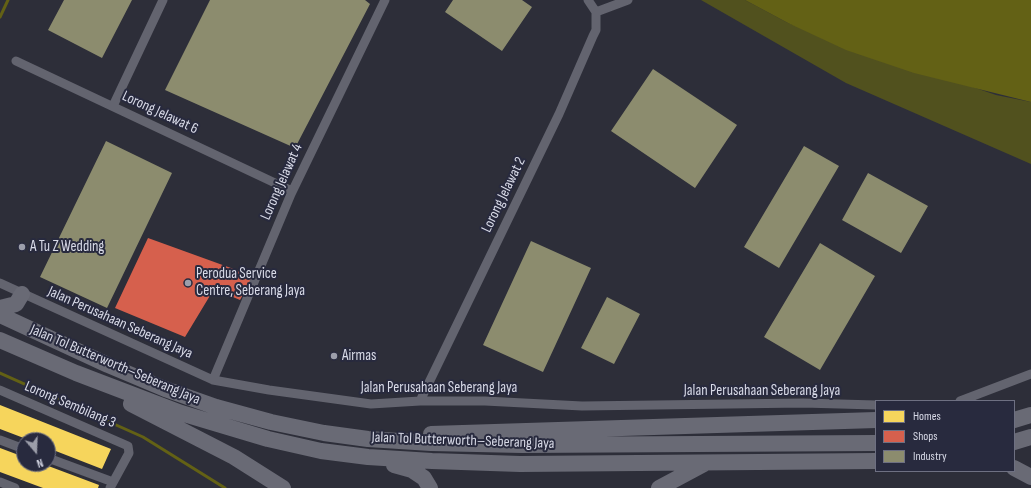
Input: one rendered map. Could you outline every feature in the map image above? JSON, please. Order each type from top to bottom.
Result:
[{"type":"highway","points":[[0,308],[16,304],[22,294]]},
{"type":"highway","name":"Jalan Tol Butterworth–Seberang Jaya","points":[[0,315],[108,365],[165,389],[216,407],[271,422],[324,433],[431,443],[522,445],[875,443]]},
{"type":"highway","name":"Jalan Tol Butterworth–Seberang Jaya","points":[[0,340],[76,373],[181,414],[268,439],[322,451],[368,457],[432,462],[520,464],[875,461]]},
{"type":"highway","points":[[76,373],[234,457],[283,488]]},
{"type":"highway","points":[[1015,420],[1031,415]]},
{"type":"highway","points":[[368,438],[457,432],[875,420]]},
{"type":"highway","points":[[1015,442],[1031,437]]},
{"type":"highway","points":[[368,457],[412,470],[424,478],[430,488]]},
{"type":"highway","points":[[659,488],[706,463]]},
{"type":"highway","points":[[1015,469],[1031,477]]},
{"type":"street","points":[[113,106],[163,0]]},
{"type":"street","name":"Lorong Jelawat 4","points":[[213,380],[292,191],[385,0]]},
{"type":"street","points":[[588,0],[596,12],[628,0]]},
{"type":"street","name":"Lorong Jelawat 2","points":[[420,401],[559,114],[596,30],[596,12]]},
{"type":"street","name":"Lorong Jelawat 6","points":[[16,61],[292,191]]},
{"type":"street","name":"Jalan Perusahaan Seberang Jaya","points":[[0,284],[213,380],[269,390],[372,404],[420,401],[485,401],[582,406],[803,403],[875,405]]},
{"type":"street","points":[[963,400],[1031,374]]},
{"type":"street","name":"Lorong Sembilang 3","points":[[0,390],[128,446],[129,453],[111,485]]},
{"type":"street","points":[[0,440],[16,446]]},
{"type":"street","points":[[56,461],[111,485]]},
{"type":"street","points":[[0,482],[15,488]]},
{"type":"shaded area","points":[[701,0],[745,0],[788,23],[996,95],[1031,102],[1031,164],[846,83]]},
{"type":"shaded area","points":[[745,0],[1031,0],[1031,102],[914,73],[846,50],[788,23]]},
{"type":"building: Homes","points":[[0,405],[111,449],[102,469],[56,451],[56,432],[16,432],[16,435],[0,429]]},
{"type":"building: Homes","points":[[0,448],[16,454],[16,472],[56,472],[56,469],[99,485],[98,488],[43,488],[0,472]]},
{"type":"building: Shops","name":"Perodua Service Centre, Seberang Jaya","points":[[148,238],[253,276],[240,300],[214,289],[185,337],[115,308]]},
{"type":"building: Industry","points":[[64,0],[132,0],[102,58],[48,30]]},
{"type":"building: Industry","points":[[210,0],[365,0],[370,4],[295,148],[165,90]]},
{"type":"building: Industry","points":[[453,0],[522,0],[532,7],[502,51],[445,12]]},
{"type":"building: Industry","points":[[653,69],[737,125],[695,188],[611,131]]},
{"type":"building: Industry","points":[[106,141],[172,173],[107,308],[40,277]]},
{"type":"building: Industry","points":[[804,146],[839,166],[779,268],[744,247]]},
{"type":"building: Industry","points":[[868,173],[928,206],[901,253],[842,220]]},
{"type":"building: Industry","points":[[531,241],[591,268],[543,372],[483,345]]},
{"type":"building: Industry","points":[[820,243],[875,276],[820,370],[764,337]]},
{"type":"building: Industry","points":[[607,297],[640,314],[614,364],[581,348]]},
{"type":"waterway","points":[[0,17],[8,0]]},
{"type":"waterway","points":[[0,373],[143,437],[225,488]]},
{"type":"place","name":"A Tu Z Wedding","points":[[22,247]]},
{"type":"place","name":"Perodua Service Centre, Seberang Jaya","points":[[188,283]]},
{"type":"place","name":"Airmas","points":[[334,356]]}]
